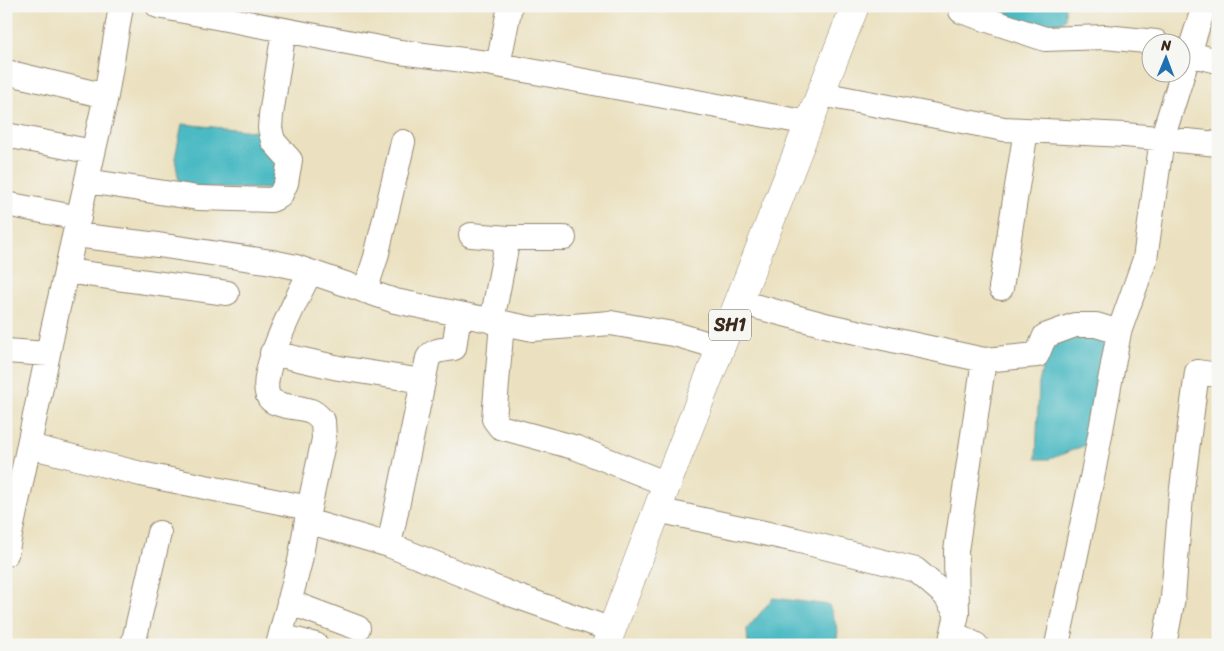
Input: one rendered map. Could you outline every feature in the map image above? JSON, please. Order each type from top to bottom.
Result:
[{"type":"main road","name":"SH1","points":[[609,637],[667,484],[855,6]]},
{"type":"street","points":[[6,554],[66,271],[106,96],[121,6]]},
{"type":"street","points":[[158,6],[400,52],[498,65],[809,123]]},
{"type":"street","points":[[498,65],[510,6]]},
{"type":"street","points":[[1192,36],[1204,6]]},
{"type":"street","points":[[962,11],[1045,39],[1105,37],[1142,41]]},
{"type":"street","points":[[87,181],[198,198],[270,200],[280,196],[286,183],[290,160],[273,141],[270,128],[284,30]]},
{"type":"street","points":[[1192,51],[1218,61]]},
{"type":"street","points":[[6,72],[106,96]]},
{"type":"street","points":[[1056,645],[1093,474],[1119,332],[1145,259],[1162,139],[1178,82]]},
{"type":"street","points":[[821,94],[1004,129],[1125,135],[1218,144]]},
{"type":"street","points":[[1001,288],[1026,130]]},
{"type":"street","points":[[6,135],[93,152]]},
{"type":"street","points":[[365,291],[376,257],[403,142]]},
{"type":"street","points":[[6,204],[77,226],[158,245],[272,262],[310,272],[395,302],[533,329],[611,323],[678,335],[722,348]]},
{"type":"street","points":[[472,235],[508,238],[564,238]]},
{"type":"street","points":[[508,238],[497,322],[494,419],[500,427],[577,448],[667,484]]},
{"type":"street","points":[[66,271],[227,293]]},
{"type":"street","points":[[310,272],[272,353],[265,386],[267,395],[272,402],[313,412],[323,421],[324,439],[300,561],[280,640],[316,645]]},
{"type":"street","points":[[739,302],[829,326],[984,360],[1037,355],[1046,336],[1075,325],[1096,325],[1119,332]]},
{"type":"street","points":[[389,545],[430,354],[454,348],[459,314]]},
{"type":"street","points":[[6,351],[48,354]]},
{"type":"street","points":[[272,353],[339,368],[423,382]]},
{"type":"street","points":[[953,630],[956,551],[984,360]]},
{"type":"street","points":[[1164,645],[1174,598],[1181,496],[1197,372],[1218,375]]},
{"type":"street","points":[[29,446],[308,514],[504,591],[609,637]]},
{"type":"street","points":[[657,510],[796,540],[916,570],[945,595],[953,630],[976,645]]},
{"type":"street","points":[[133,645],[160,533]]},
{"type":"street","points":[[289,602],[358,628]]},
{"type":"water","points":[[970,6],[1065,6],[1065,19],[1053,31]]},
{"type":"water","points":[[182,124],[264,132],[299,151],[292,189],[180,188],[175,158]]},
{"type":"water","points":[[1093,330],[1112,343],[1088,444],[1050,459],[1036,459],[1039,383],[1046,354],[1064,336]]},
{"type":"water","points":[[773,598],[829,605],[838,631],[836,645],[748,645],[747,629]]}]
